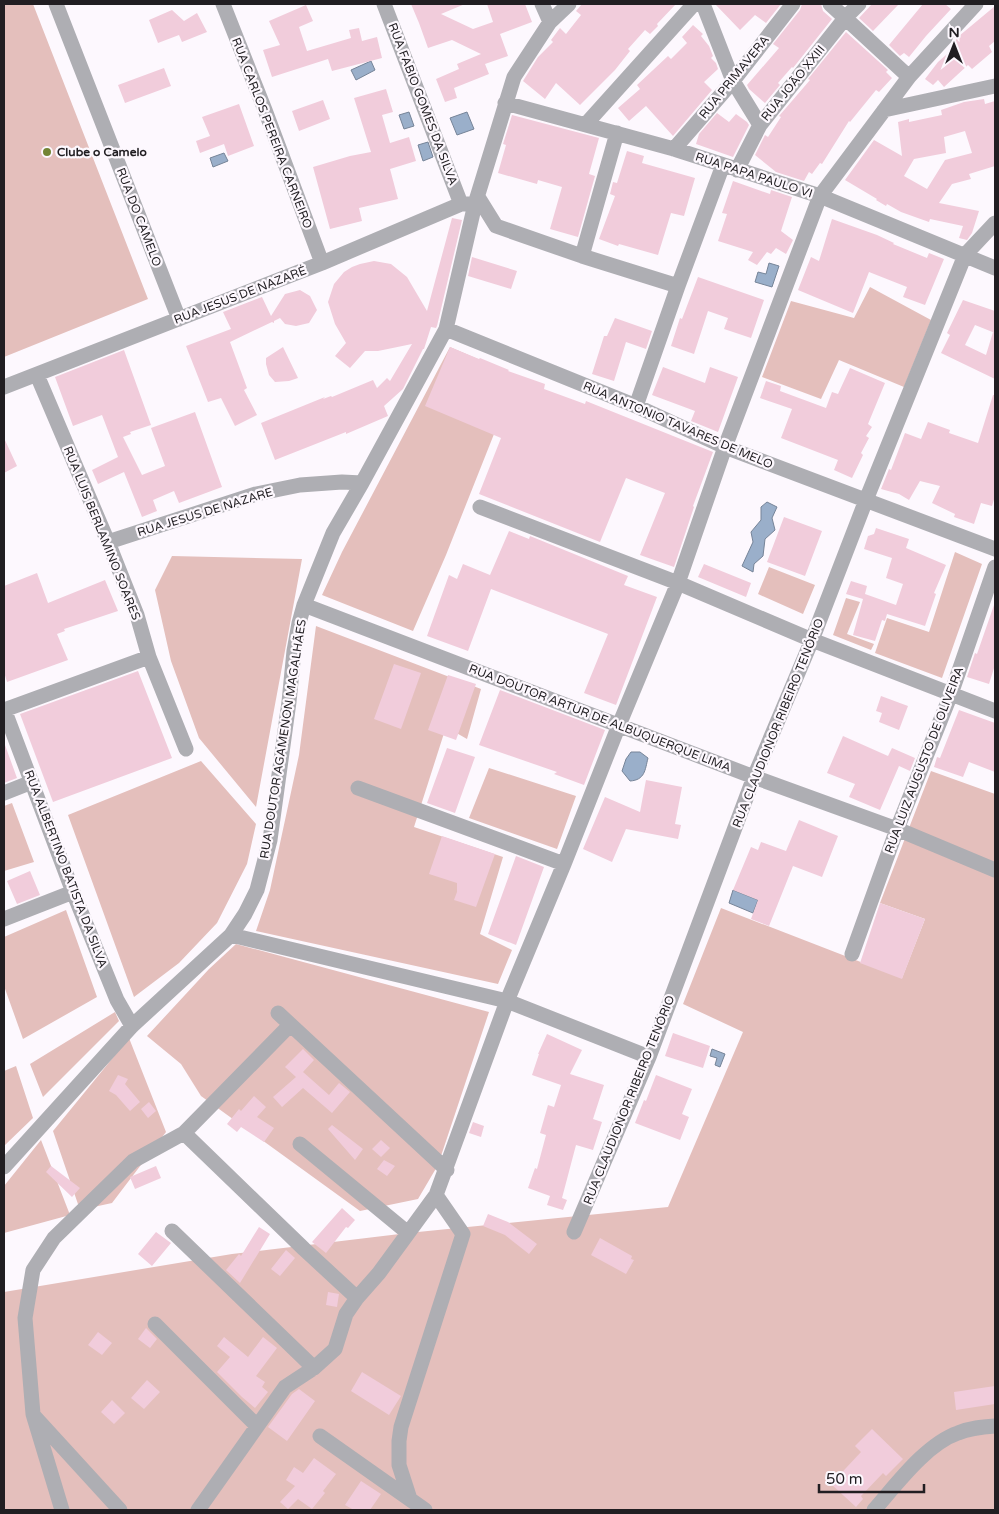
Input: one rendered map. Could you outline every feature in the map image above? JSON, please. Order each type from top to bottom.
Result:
[{"type":"street","name":"RUA DO CAMELO","points":[[56,4],[179,319]]},
{"type":"street","name":"RUA CARLOS PEREIRA CARNEIRO","points":[[222,4],[265,110],[322,263]]},
{"type":"street","name":"RUA FABIO GOMES DA SILVA","points":[[384,4],[471,201],[496,226],[582,256],[678,286]]},
{"type":"street","points":[[542,4],[550,22]]},
{"type":"street","name":"RUA DOUTOR AGAMENON MAGALHÃES","points":[[4,1167],[132,1026],[231,935],[246,914],[257,890],[270,840],[294,651],[304,605],[333,534],[446,329],[471,201],[517,70],[550,22],[569,4]]},
{"type":"street","points":[[586,124],[694,4]]},
{"type":"street","points":[[704,4],[733,81],[760,125]]},
{"type":"street","name":"RUA PRIMAVERA","points":[[674,149],[733,81],[793,4]]},
{"type":"street","points":[[830,4],[909,77]]},
{"type":"street","name":"RUA JOÃO XXIII","points":[[636,406],[678,286],[730,168],[760,125],[846,17],[859,4]]},
{"type":"street","points":[[198,1510],[285,1387],[314,1368],[335,1348],[346,1314],[379,1273],[436,1195],[447,1170],[507,1001],[678,583],[725,448],[820,196],[909,77],[976,4]]},
{"type":"street","points":[[884,110],[995,86]]},
{"type":"street","name":"RUA PAPA PAULO VI","points":[[505,102],[674,149],[820,196],[995,268]]},
{"type":"street","points":[[582,256],[617,134]]},
{"type":"street","name":"RUA JESUS DE NAZARÉ","points":[[4,387],[322,263],[471,201]]},
{"type":"street","name":"RUA CLAUDIONOR RIBEIRO TENÓRIO","points":[[574,1232],[649,1057],[754,777],[812,640],[866,500],[965,255],[995,224]]},
{"type":"street","name":"RUA ANTONIO TAVARES DE MELO","points":[[446,329],[636,406],[725,448],[995,549]]},
{"type":"street","name":"RUA LUIS BERLAMINO SOARES","points":[[36,375],[108,542],[137,615],[149,657],[186,748]]},
{"type":"street","name":"RUA JESUS DE NAZARE","points":[[108,542],[256,494],[300,485],[342,482],[362,483]]},
{"type":"street","points":[[480,507],[678,583],[812,640],[995,711]]},
{"type":"street","name":"RUA LUIZ AUGUSTO DE OLIVEIRA","points":[[852,954],[897,829],[950,694],[995,567]]},
{"type":"street","name":"RUA DOUTOR ARTUR DE ALBUQUERQUE LIMA","points":[[304,605],[754,777],[897,829],[995,870]]},
{"type":"street","points":[[4,710],[149,657]]},
{"type":"street","name":"RUA ALBERTINO BATISTA DA SILVA","points":[[4,710],[73,892],[117,1000],[132,1026]]},
{"type":"street","points":[[4,793],[32,782]]},
{"type":"street","points":[[358,788],[564,864]]},
{"type":"street","points":[[4,919],[73,892]]},
{"type":"street","points":[[231,935],[507,1001],[649,1057]]},
{"type":"street","points":[[278,1013],[447,1170]]},
{"type":"street","points":[[62,1510],[33,1414],[25,1318],[33,1270],[54,1238],[133,1161],[184,1133],[290,1025]]},
{"type":"street","points":[[184,1133],[357,1298]]},
{"type":"street","points":[[300,1144],[408,1233]]},
{"type":"street","points":[[410,1499],[399,1465],[401,1427],[463,1234],[436,1195]]},
{"type":"street","points":[[172,1231],[314,1368]]},
{"type":"street","points":[[155,1324],[257,1426]]},
{"type":"street","points":[[33,1414],[120,1510]]},
{"type":"street","points":[[874,1510],[927,1451],[942,1440],[957,1433],[995,1426]]},
{"type":"street","points":[[320,1436],[425,1510]]},
{"type":"shaded area","name":"Clube o Camelo","points":[[4,4],[33,4],[148,299],[4,357]]},
{"type":"shaded area","points":[[870,287],[931,320],[904,387],[839,360],[821,399],[762,377],[791,301],[854,318]]},
{"type":"shaded area","points":[[450,347],[517,376],[446,555],[413,631],[322,595],[342,552]]},
{"type":"shaded area","points":[[955,552],[982,564],[942,678],[875,653],[887,618],[929,632]]},
{"type":"shaded area","points":[[172,556],[302,559],[256,807],[199,738],[171,661],[155,590]]},
{"type":"shaded area","points":[[769,567],[815,585],[803,614],[758,594]]},
{"type":"shaded area","points":[[846,598],[860,602],[847,634],[874,644],[871,650],[833,635]]},
{"type":"shaded area","points":[[316,626],[481,689],[467,739],[446,727],[414,827],[503,857],[480,934],[512,950],[498,984],[256,931],[270,890],[299,755]]},
{"type":"shaded area","points":[[201,761],[256,824],[247,864],[217,923],[179,963],[134,997],[68,815]]},
{"type":"shaded area","points":[[489,768],[576,796],[557,849],[469,818]]},
{"type":"shaded area","points":[[931,771],[995,794],[995,1510],[4,1510],[4,1292],[232,1254],[408,1233],[668,1207],[743,1032],[683,1004],[721,908],[902,978],[925,919],[880,903]]},
{"type":"shaded area","points":[[12,803],[34,862],[4,871],[4,806]]},
{"type":"shaded area","points":[[66,910],[97,997],[23,1039],[4,986],[4,937]]},
{"type":"shaded area","points":[[236,944],[489,1012],[438,1165],[418,1199],[360,1211],[201,1096],[181,1064],[147,1036],[209,969]]},
{"type":"shaded area","points":[[115,1012],[119,1021],[43,1097],[30,1064]]},
{"type":"shaded area","points":[[129,1038],[166,1132],[112,1203],[80,1210],[53,1131]]},
{"type":"shaded area","points":[[16,1066],[33,1118],[4,1146],[4,1071]]},
{"type":"shaded area","points":[[41,1140],[70,1215],[4,1233],[4,1186]]},
{"type":"water","points":[[371,61],[375,70],[356,80],[351,70]]},
{"type":"water","points":[[409,112],[414,126],[404,129],[399,115]]},
{"type":"water","points":[[467,112],[474,129],[457,135],[450,118]]},
{"type":"water","points":[[428,142],[433,157],[423,161],[418,145]]},
{"type":"water","points":[[224,153],[228,161],[213,167],[210,158]]},
{"type":"water","points":[[769,263],[779,266],[772,287],[755,282],[758,272],[766,274]]},
{"type":"water","points":[[767,502],[777,507],[772,518],[775,530],[765,539],[763,556],[754,564],[753,572],[742,566],[753,542],[751,532],[761,520],[761,507]]},
{"type":"water","points":[[631,752],[640,752],[648,758],[645,770],[639,779],[630,781],[622,771],[626,759]]},
{"type":"water","points":[[733,890],[758,900],[753,913],[729,903]]},
{"type":"water","points":[[712,1049],[725,1054],[720,1067],[715,1065],[717,1058],[710,1056]]},
{"type":"building","points":[[411,4],[465,4],[441,14],[473,29],[493,22],[487,4],[525,4],[532,22],[500,34],[508,56],[485,64],[489,74],[454,88],[457,98],[445,102],[436,79],[459,69],[457,64],[481,54],[452,40],[428,48]]},
{"type":"building","points":[[582,4],[676,4],[650,34],[645,30],[628,49],[630,51],[615,70],[580,105],[556,83],[545,99],[523,81],[538,57],[553,42],[551,40],[560,28],[566,34],[581,15],[576,11]]},
{"type":"building","points":[[715,4],[781,4],[766,23],[755,15],[740,30]]},
{"type":"building","points":[[802,4],[821,4],[823,11],[832,19],[793,68],[778,83],[780,85],[765,103],[747,85],[779,48],[773,44],[800,10]]},
{"type":"building","points":[[872,4],[899,4],[873,31],[859,18]]},
{"type":"building","points":[[923,4],[945,4],[951,9],[909,57],[904,53],[900,56],[889,45]]},
{"type":"building","points":[[306,5],[313,21],[299,27],[307,51],[351,38],[349,30],[359,28],[362,41],[377,37],[382,58],[332,71],[328,59],[272,77],[263,50],[280,45],[269,21]]},
{"type":"building","points":[[995,6],[995,41],[989,46],[992,52],[972,69],[968,65],[944,87],[938,80],[933,85],[925,79],[938,62],[954,48],[951,45],[959,36]]},
{"type":"building","points":[[172,10],[184,21],[197,13],[207,32],[182,42],[179,35],[158,43],[149,20]]},
{"type":"building","points":[[693,25],[703,34],[701,36],[709,46],[713,56],[711,58],[716,63],[718,69],[704,82],[712,90],[673,136],[646,106],[629,121],[618,108],[640,89],[637,85],[668,56],[671,59],[687,43],[682,37]]},
{"type":"building","points":[[846,32],[888,70],[886,72],[892,78],[879,92],[876,90],[849,121],[822,164],[820,163],[812,174],[809,172],[804,181],[776,172],[755,155],[765,135],[768,137],[781,117],[779,116],[810,80],[808,79]]},
{"type":"building","points":[[164,68],[171,86],[125,103],[118,85]]},
{"type":"building","points":[[386,89],[393,112],[382,115],[390,143],[409,137],[416,161],[390,169],[398,199],[359,208],[362,221],[330,229],[313,167],[371,152],[354,98]]},
{"type":"building","points":[[984,99],[985,104],[995,101],[995,166],[969,174],[971,179],[952,184],[939,203],[979,211],[972,233],[967,240],[959,238],[963,226],[930,219],[929,222],[901,212],[887,204],[886,206],[845,180],[874,140],[902,156],[898,122],[909,119],[909,122],[942,115],[941,110],[964,102]],"holes":[[[965,131],[972,153],[945,160],[927,189],[904,176],[914,159],[946,153],[944,137]]]},
{"type":"building","points":[[323,100],[330,119],[299,131],[292,111]]},
{"type":"building","points":[[239,104],[254,146],[228,156],[224,144],[200,153],[196,141],[210,136],[202,117]]},
{"type":"building","points":[[717,113],[729,122],[736,114],[749,125],[733,157],[696,144],[699,134]]},
{"type":"building","points":[[512,115],[599,138],[589,174],[595,176],[578,237],[550,229],[562,187],[538,180],[537,184],[498,173],[506,145],[503,144]]},
{"type":"building","points":[[627,151],[644,156],[642,163],[695,178],[684,216],[671,213],[658,255],[619,244],[618,246],[599,239],[615,196],[610,194],[613,182],[617,183]]},
{"type":"building","points":[[733,181],[770,194],[771,190],[792,197],[781,231],[793,240],[786,254],[776,248],[771,254],[767,252],[757,265],[748,260],[753,252],[718,241],[727,214],[722,213]]},
{"type":"building","points":[[452,218],[462,220],[437,326],[436,328],[431,327],[424,349],[403,389],[384,406],[388,416],[346,434],[346,432],[275,460],[261,423],[373,380],[377,388],[387,378],[390,381],[412,344],[378,351],[365,351],[350,368],[335,356],[346,343],[335,324],[328,302],[334,284],[344,272],[360,264],[374,261],[391,264],[407,277],[427,311]]},
{"type":"building","points":[[832,219],[877,235],[927,258],[929,253],[944,259],[925,305],[903,297],[907,287],[869,272],[853,313],[798,290],[811,257],[819,261]]},
{"type":"building","points":[[472,257],[517,271],[511,289],[468,276]]},
{"type":"building","points":[[698,277],[764,300],[751,338],[724,329],[728,318],[708,311],[694,354],[671,346],[680,318],[682,319]]},
{"type":"building","points":[[300,290],[310,296],[317,310],[309,323],[296,326],[285,324],[280,318],[274,321],[274,323],[272,322],[230,342],[247,388],[244,390],[257,415],[235,426],[221,398],[208,402],[186,346],[231,329],[223,312],[262,297],[271,316],[285,294]]},
{"type":"building","points":[[963,300],[995,311],[995,379],[941,353],[950,335],[947,333]],"holes":[[[975,325],[993,332],[986,355],[965,345]]]},
{"type":"building","points":[[615,318],[652,331],[646,349],[626,342],[614,381],[592,374],[604,336],[607,336]]},
{"type":"building","points":[[283,347],[298,378],[275,382],[269,375],[266,358]]},
{"type":"building","points":[[450,347],[545,384],[544,389],[585,404],[586,401],[713,452],[693,506],[674,567],[640,555],[665,493],[626,478],[600,542],[479,494],[501,438],[425,406]]},
{"type":"building","points":[[124,350],[151,425],[130,432],[131,434],[123,437],[142,475],[165,466],[151,428],[195,412],[222,487],[179,503],[174,491],[153,500],[157,511],[142,517],[124,472],[98,484],[92,470],[118,457],[102,415],[73,426],[55,377]]},
{"type":"building","points":[[663,367],[705,383],[710,367],[738,377],[718,432],[691,421],[695,411],[652,395]]},
{"type":"building","points":[[850,368],[885,383],[868,424],[872,427],[866,436],[869,438],[852,478],[834,470],[838,460],[781,438],[792,409],[760,398],[766,381],[781,386],[780,391],[826,408],[832,392],[838,394]]},
{"type":"building","points":[[993,395],[995,395],[995,496],[992,506],[981,503],[974,524],[954,517],[955,514],[932,503],[940,486],[920,481],[909,500],[899,494],[881,489],[889,469],[891,470],[905,433],[921,439],[928,422],[950,430],[949,433],[978,443]]},
{"type":"building","points":[[4,438],[17,466],[4,473]]},
{"type":"building","points":[[784,517],[822,531],[805,576],[767,562]]},
{"type":"building","points":[[876,528],[909,539],[906,548],[946,565],[934,593],[936,594],[925,626],[887,614],[885,621],[882,620],[875,641],[853,635],[863,599],[846,594],[851,581],[867,586],[865,594],[896,605],[903,584],[886,578],[892,558],[864,549],[868,536],[874,534]]},
{"type":"building","points":[[509,531],[529,539],[530,536],[628,576],[624,585],[657,597],[616,705],[584,693],[608,634],[491,589],[468,651],[427,636],[449,575],[457,579],[463,564],[490,575]]},
{"type":"building","points":[[704,564],[751,583],[746,597],[698,577]]},
{"type":"building","points":[[37,573],[48,603],[105,580],[118,611],[64,629],[65,631],[57,634],[68,660],[7,682],[4,672],[4,586]]},
{"type":"building","points":[[994,605],[995,665],[989,684],[967,677]]},
{"type":"building","points":[[394,664],[421,673],[401,729],[374,719]]},
{"type":"building","points":[[138,671],[172,758],[53,802],[20,714]]},
{"type":"building","points":[[448,675],[476,684],[456,740],[428,730]]},
{"type":"building","points":[[500,690],[605,730],[584,785],[554,774],[557,772],[479,745]]},
{"type":"building","points":[[881,696],[908,706],[899,730],[879,722],[882,713],[876,711]]},
{"type":"building","points":[[959,710],[995,723],[995,772],[969,762],[963,777],[934,767],[937,757],[940,758]]},
{"type":"building","points":[[843,736],[888,756],[892,748],[915,758],[910,771],[899,766],[880,810],[849,797],[855,784],[827,773]]},
{"type":"building","points":[[4,745],[17,778],[4,783]]},
{"type":"building","points":[[447,748],[475,757],[455,813],[427,803]]},
{"type":"building","points":[[646,780],[682,787],[675,824],[681,825],[678,839],[626,829],[612,862],[583,849],[605,797],[640,812]]},
{"type":"building","points":[[799,820],[838,836],[822,877],[793,866],[769,926],[751,919],[758,900],[733,890],[751,847],[758,850],[761,842],[786,851]]},
{"type":"building","points":[[442,836],[495,854],[476,907],[454,900],[457,892],[457,883],[429,874]]},
{"type":"building","points":[[516,856],[544,867],[516,945],[488,934]]},
{"type":"building","points":[[30,871],[40,895],[17,904],[7,881]]},
{"type":"building","points":[[880,903],[925,919],[902,979],[860,963]]},
{"type":"building","points":[[673,1033],[710,1046],[703,1068],[665,1056]]},
{"type":"building","points":[[547,1034],[582,1050],[570,1074],[604,1085],[593,1119],[602,1122],[593,1150],[576,1145],[562,1198],[567,1200],[563,1210],[547,1205],[550,1196],[528,1188],[535,1168],[537,1169],[546,1135],[540,1133],[548,1105],[554,1107],[561,1085],[532,1075],[538,1054]]},
{"type":"building","points":[[303,1049],[314,1060],[303,1072],[329,1095],[339,1083],[350,1092],[332,1113],[303,1088],[282,1107],[273,1097],[296,1077],[285,1067]]},
{"type":"building","points":[[118,1075],[128,1079],[125,1084],[140,1102],[130,1111],[116,1095],[109,1091]]},
{"type":"building","points":[[656,1075],[692,1089],[682,1114],[689,1117],[680,1140],[635,1123]]},
{"type":"building","points":[[254,1096],[266,1107],[257,1117],[274,1128],[264,1142],[241,1127],[237,1132],[227,1124],[239,1109],[241,1111]]},
{"type":"building","points":[[149,1102],[156,1111],[148,1118],[141,1109]]},
{"type":"building","points":[[473,1122],[484,1126],[481,1137],[469,1133]]},
{"type":"building","points":[[332,1125],[363,1149],[355,1160],[328,1129]]},
{"type":"building","points":[[381,1140],[390,1148],[381,1157],[372,1149]]},
{"type":"building","points":[[384,1160],[395,1166],[387,1176],[377,1169]]},
{"type":"building","points":[[51,1166],[80,1188],[72,1197],[46,1172]]},
{"type":"building","points":[[156,1166],[161,1178],[135,1189],[130,1177]]},
{"type":"building","points":[[342,1208],[355,1220],[348,1228],[346,1227],[326,1253],[312,1242]]},
{"type":"building","points":[[488,1214],[508,1222],[537,1244],[529,1254],[505,1235],[483,1226]]},
{"type":"building","points":[[259,1227],[270,1234],[240,1283],[226,1270],[239,1254],[241,1256]]},
{"type":"building","points":[[156,1232],[171,1243],[152,1266],[138,1254]]},
{"type":"building","points":[[600,1238],[632,1256],[631,1259],[634,1260],[626,1274],[591,1255]]},
{"type":"building","points":[[286,1250],[295,1258],[280,1276],[271,1269]]},
{"type":"building","points":[[328,1292],[339,1294],[337,1307],[326,1305]]},
{"type":"building","points":[[146,1328],[157,1339],[150,1348],[138,1339]]},
{"type":"building","points":[[98,1332],[112,1343],[102,1355],[88,1345]]},
{"type":"building","points":[[224,1337],[248,1357],[263,1337],[277,1348],[256,1376],[265,1382],[262,1387],[268,1392],[255,1408],[217,1372],[230,1357],[217,1346]]},
{"type":"building","points":[[362,1372],[401,1396],[389,1415],[351,1391]]},
{"type":"building","points":[[147,1380],[160,1392],[144,1409],[131,1398]]},
{"type":"building","points":[[995,1386],[995,1404],[956,1410],[954,1392]]},
{"type":"building","points":[[299,1389],[315,1401],[287,1441],[268,1427],[292,1394]]},
{"type":"building","points":[[112,1400],[125,1413],[114,1424],[101,1412]]},
{"type":"building","points":[[872,1429],[903,1459],[886,1476],[883,1473],[861,1496],[863,1499],[856,1507],[831,1484],[861,1452],[855,1446]]},
{"type":"building","points":[[314,1458],[336,1474],[323,1491],[325,1493],[312,1509],[298,1499],[288,1509],[280,1502],[295,1486],[286,1480],[294,1467],[303,1473]]},
{"type":"building","points":[[361,1481],[381,1494],[370,1510],[354,1510],[345,1505]]},
{"type":"place","name":"Clube o Camelo","points":[[47,152]]}]
